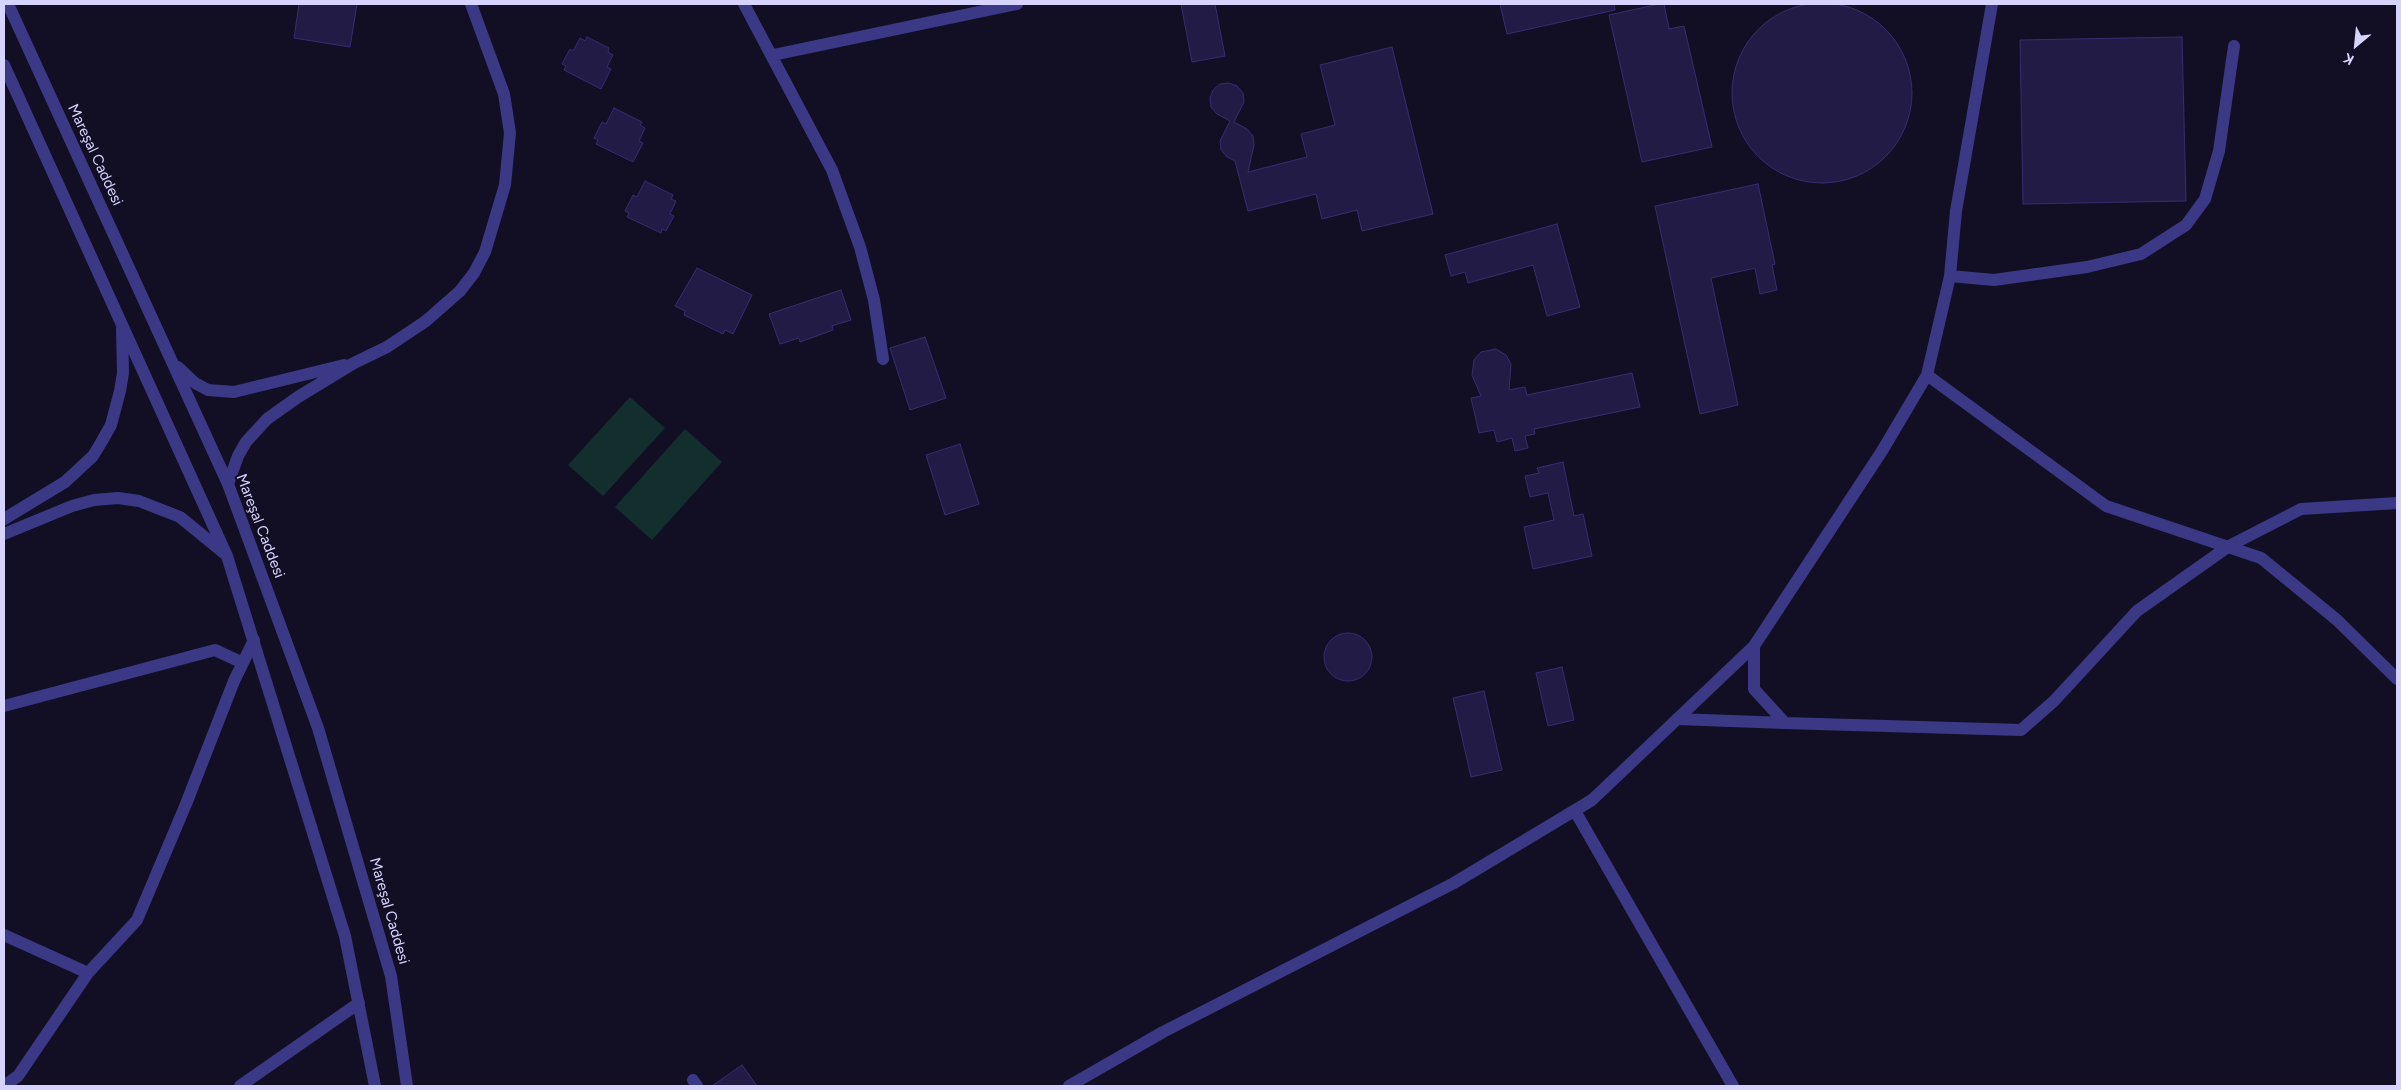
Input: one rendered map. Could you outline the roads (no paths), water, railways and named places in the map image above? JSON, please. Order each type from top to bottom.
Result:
[{"type":"street","name":"Mareşal Caddesi","points":[[8,4],[228,484],[318,728],[390,976],[408,1086]]},
{"type":"street","points":[[228,484],[238,456],[246,442],[267,419],[298,397],[354,363],[408,334],[442,308],[474,273],[485,252],[505,185],[510,133],[504,94],[471,4]]},
{"type":"street","points":[[744,4],[773,55],[832,170],[860,246],[872,291],[883,359]]},
{"type":"street","points":[[773,55],[1017,4]]},
{"type":"street","points":[[1069,1086],[1163,1032],[1454,884],[1575,811],[1592,800],[1754,646],[1882,452],[1927,375],[1950,276],[1956,211],[1992,4]]},
{"type":"street","points":[[1950,276],[1994,280],[2087,267],[2141,254],[2186,225],[2205,199],[2219,151],[2234,46]]},
{"type":"street","points":[[4,64],[227,556],[345,936],[375,1086]]},
{"type":"street","points":[[4,519],[65,482],[93,456],[102,441],[111,425],[120,391],[123,355],[121,319]]},
{"type":"street","points":[[170,357],[184,374],[195,383],[208,390],[222,392],[249,390],[306,373],[354,363]]},
{"type":"street","points":[[1927,375],[2106,506],[2261,558],[2337,620],[2397,679]]},
{"type":"street","points":[[4,534],[72,506],[94,500],[125,499],[146,503],[180,517],[227,556]]},
{"type":"street","points":[[1677,719],[2021,730],[2054,701],[2137,611],[2229,546],[2301,509],[2397,503]]},
{"type":"street","points":[[4,1086],[18,1076],[88,973],[137,920],[254,640]]},
{"type":"street","points":[[1754,646],[1754,689],[1785,723]]},
{"type":"street","points":[[4,706],[215,650],[243,663]]},
{"type":"street","points":[[1575,811],[1733,1086]]},
{"type":"street","points":[[4,936],[88,973]]},
{"type":"street","points":[[240,1086],[359,1003]]}]
